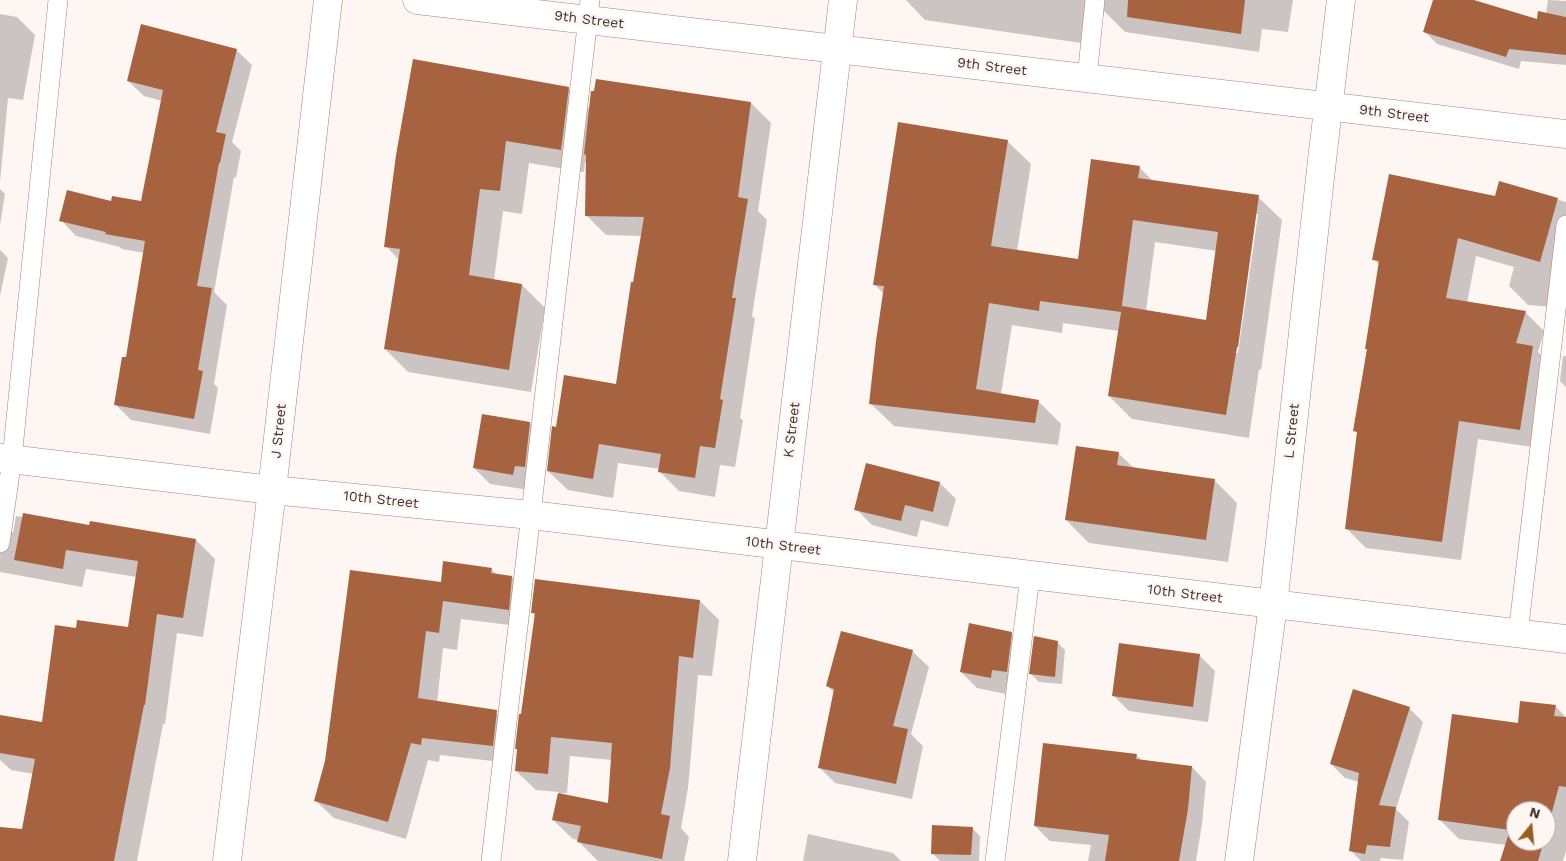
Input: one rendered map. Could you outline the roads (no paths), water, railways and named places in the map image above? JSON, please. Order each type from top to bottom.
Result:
[{"type":"street","name":"J Street","points":[[227,861],[328,0]]},
{"type":"street","name":"9th Street","points":[[417,0],[589,10],[837,49],[1566,134]]},
{"type":"street","name":"K Street","points":[[742,861],[843,0]]},
{"type":"street","name":"L Street","points":[[1239,861],[1273,605],[1322,160],[1342,0]]},
{"type":"street","name":"10th Street","points":[[6,458],[272,490],[530,515],[1566,639]]},
{"type":"lane","points":[[0,543],[6,458],[58,0]]},
{"type":"lane","points":[[1087,78],[1094,0]]},
{"type":"lane","points":[[491,861],[589,10]]},
{"type":"lane","points":[[1518,634],[1566,225]]},
{"type":"lane","points":[[996,861],[1030,576]]}]
